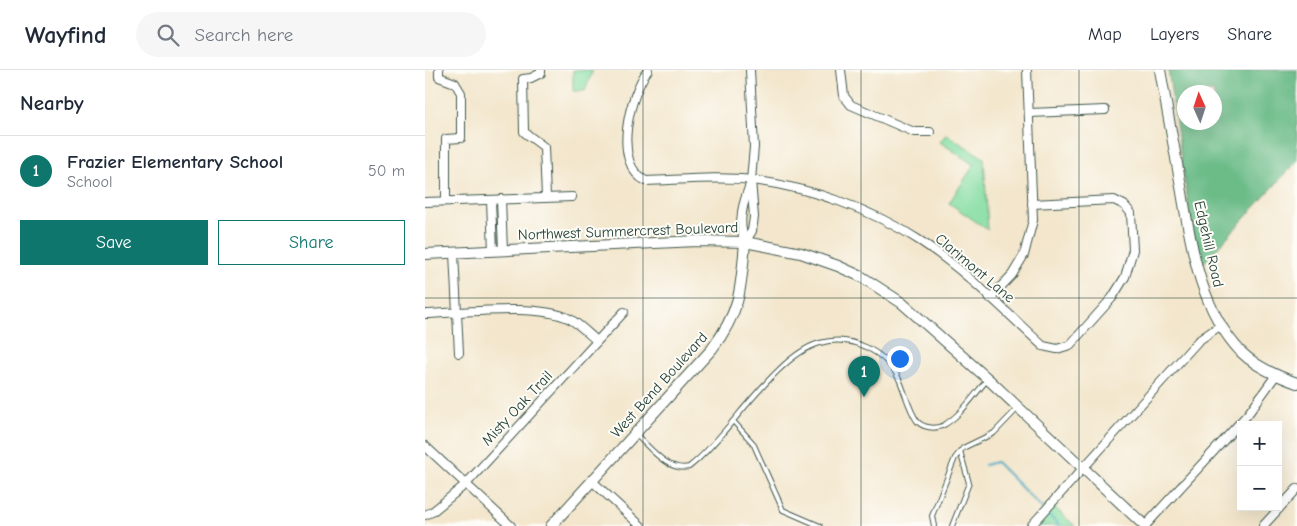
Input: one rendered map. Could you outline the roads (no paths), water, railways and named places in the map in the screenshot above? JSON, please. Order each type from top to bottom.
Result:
[{"type":"street","points":[[439,70],[439,77],[455,82],[461,93],[461,138],[447,139],[446,201]]},
{"type":"street","points":[[541,70],[541,73],[538,75],[523,79],[524,132],[544,147],[546,198]]},
{"type":"street","name":"Clarimont Lane","points":[[648,70],[633,96],[629,113],[629,160],[637,176],[646,180],[751,180],[809,192],[850,205],[888,222],[922,242],[954,266],[1043,346],[1057,349],[1070,345],[1112,298],[1125,277],[1133,250],[1131,212],[1124,205],[1113,200],[1033,204]]},
{"type":"street","name":"West Bend Boulevard","points":[[745,242],[752,231],[754,217],[751,180],[753,146],[750,70]]},
{"type":"street","points":[[841,70],[844,96],[851,105],[914,132],[930,132]]},
{"type":"street","points":[[990,298],[1012,275],[1024,255],[1033,220],[1027,70]]},
{"type":"street","name":"Edgehill Road","points":[[1160,70],[1188,230],[1205,296],[1221,325],[1241,352],[1276,375],[1297,383]]},
{"type":"street","points":[[1029,113],[1105,110]]},
{"type":"street","name":"West Bend Boulevard","points":[[551,526],[712,349],[727,328],[740,297],[745,242],[741,230],[741,218],[751,180]]},
{"type":"street","points":[[425,202],[572,197]]},
{"type":"street","points":[[498,251],[501,199]]},
{"type":"street","points":[[491,200],[498,251]]},
{"type":"street","name":"Northwest Summercrest Boulevard","points":[[425,254],[697,241],[745,242],[801,253],[863,277],[901,303],[988,379],[1083,467]]},
{"type":"street","points":[[454,253],[459,353]]},
{"type":"street","points":[[425,314],[531,311],[553,313],[571,320],[597,341]]},
{"type":"street","name":"Misty Oak Trail","points":[[425,514],[432,512],[466,484],[624,312]]},
{"type":"street","points":[[1031,526],[1198,342],[1221,325]]},
{"type":"street","points":[[1083,467],[1145,526],[1248,414],[1276,375]]},
{"type":"street","points":[[425,446],[511,526]]},
{"type":"street","points":[[593,481],[641,526]]},
{"type":"street","points":[[1263,526],[1297,489]]},
{"type":"lane","points":[[635,434],[669,465],[681,469],[696,462],[797,354],[809,346],[833,340],[856,343],[875,352],[884,359],[900,380],[917,421],[927,427],[942,426],[950,420],[988,379]]},
{"type":"lane","points":[[934,526],[932,516],[960,451],[968,444],[1002,427],[1019,408]]},
{"type":"lane","points":[[733,421],[753,443],[783,510],[820,526]]},
{"type":"lane","points":[[952,526],[969,483],[960,451]]},
{"type":"waterway","points":[[985,465],[996,462],[1043,509]]},
{"type":"waterway","points":[[1046,513],[1060,526]]},
{"type":"place","name":"Frazier Elementary School","points":[[864,397]]}]
